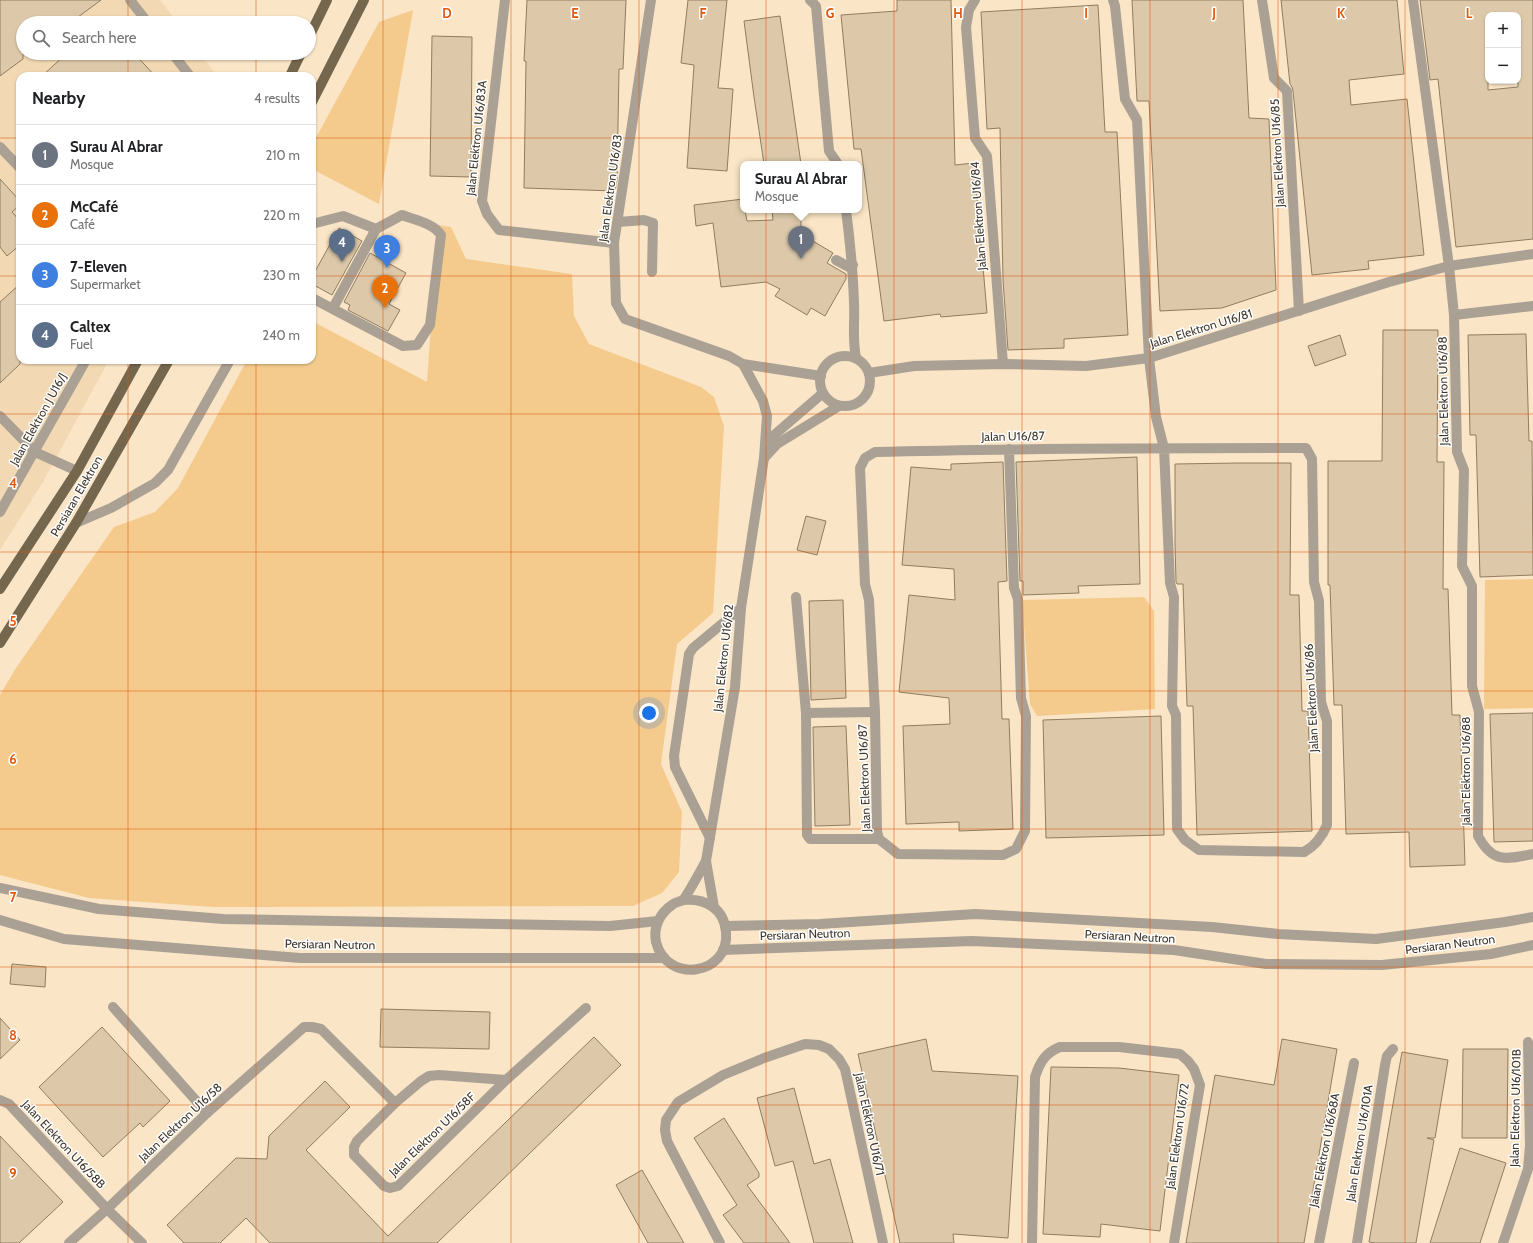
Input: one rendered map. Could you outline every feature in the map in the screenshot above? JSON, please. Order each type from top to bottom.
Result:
[{"type":"main road","points":[[316,23],[327,0]]},
{"type":"main road","points":[[316,94],[364,0]]},
{"type":"main road","points":[[292,72],[298,60]]},
{"type":"main road","name":"Persiaran Elektron","points":[[0,589],[77,471],[136,364]]},
{"type":"main road","name":"Persiaran Elektron","points":[[0,643],[76,523],[167,364]]},
{"type":"street","points":[[130,0],[143,16]]},
{"type":"street","name":"Jalan Elektron U16/83A","points":[[505,0],[482,201],[487,214],[499,230],[614,243]]},
{"type":"street","name":"Jalan Elektron U16/83","points":[[651,0],[614,243],[616,303],[625,319],[729,356],[743,364],[820,376]]},
{"type":"street","points":[[810,0],[816,6],[829,150],[836,161]]},
{"type":"street","name":"Jalan Elektron U16/84","points":[[975,0],[969,10],[966,27],[975,138],[987,156],[1003,364]]},
{"type":"street","points":[[1113,0],[1115,6],[1125,99],[1137,120],[1149,358]]},
{"type":"street","name":"Jalan Elektron U16/85","points":[[1262,0],[1274,78],[1287,91],[1299,311]]},
{"type":"street","points":[[1413,0],[1449,266],[1454,316],[1533,306]]},
{"type":"street","points":[[177,60],[187,72]]},
{"type":"street","points":[[0,147],[16,164]]},
{"type":"street","points":[[846,213],[853,265],[853,344],[856,358]]},
{"type":"street","points":[[316,300],[402,346],[417,345],[430,325],[440,234],[429,225],[402,215],[376,229],[333,308]]},
{"type":"street","points":[[316,223],[343,216],[376,229]]},
{"type":"street","points":[[618,222],[644,220],[653,223],[652,272]]},
{"type":"street","name":"Jalan Elektron U16/81","points":[[869,373],[914,366],[1003,364],[1086,366],[1149,358],[1388,282],[1449,266],[1533,254]]},
{"type":"street","points":[[836,260],[849,267],[853,265]]},
{"type":"street","name":"Jalan Elektron U16/88","points":[[1454,316],[1457,452],[1464,470],[1462,566],[1472,586],[1472,686],[1479,712],[1478,836],[1482,843],[1498,858],[1510,859],[1533,854]]},
{"type":"street","points":[[842,355],[856,358],[867,367],[871,381],[870,389],[861,401],[854,405],[839,406],[832,403],[823,393],[821,388],[820,376],[823,368],[828,362],[842,355]]},
{"type":"street","name":"Jalan Elektron U16/86","points":[[1149,358],[1156,417],[1164,448],[1170,583],[1174,597],[1172,706],[1176,715],[1177,829],[1185,840],[1199,850],[1304,852],[1312,847],[1322,836],[1327,825],[1327,721],[1322,702],[1319,601],[1314,582],[1312,459],[1306,448],[1164,448]]},
{"type":"street","name":"Jalan Elektron J U16/J","points":[[0,512],[84,364]]},
{"type":"street","points":[[76,523],[111,508],[155,483],[168,470],[228,364]]},
{"type":"street","points":[[743,364],[763,401],[767,416],[764,458]]},
{"type":"street","points":[[764,458],[773,436],[823,393]]},
{"type":"street","points":[[764,458],[777,444],[839,406]]},
{"type":"street","points":[[0,416],[35,452],[77,471]]},
{"type":"street","name":"Jalan U16/87","points":[[865,458],[875,452],[1164,448]]},
{"type":"street","name":"Jalan Elektron U16/87","points":[[865,458],[860,468],[866,584],[870,600],[875,712],[877,831],[879,838],[898,854],[1002,855],[1016,849],[1025,831],[1026,716],[1021,698],[1018,599],[1014,588],[1009,449]]},
{"type":"street","name":"Jalan Elektron U16/82","points":[[706,861],[735,687],[741,608],[764,458]]},
{"type":"street","points":[[796,597],[806,713],[808,838],[879,838]]},
{"type":"street","points":[[710,838],[675,767],[674,756],[690,654],[693,648],[741,608]]},
{"type":"street","points":[[806,713],[875,712]]},
{"type":"street","points":[[683,900],[706,861]]},
{"type":"street","points":[[706,861],[714,907]]},
{"type":"street","name":"Persiaran Neutron","points":[[0,888],[99,909],[223,919],[610,926],[658,921]]},
{"type":"street","points":[[695,899],[714,907],[721,916],[725,926],[726,942],[723,950],[716,960],[707,967],[695,970],[684,970],[673,965],[664,958],[659,949],[656,940],[658,921],[664,911],[673,904],[683,900],[695,899]]},
{"type":"street","name":"Persiaran Neutron","points":[[725,926],[820,924],[975,914],[1212,927],[1278,934],[1376,939],[1533,917]]},
{"type":"street","name":"Persiaran Neutron","points":[[0,920],[64,939],[300,958],[664,958]]},
{"type":"street","name":"Persiaran Neutron","points":[[723,950],[972,941],[1174,950],[1266,964],[1382,965],[1491,954],[1533,945]]},
{"type":"street","points":[[113,1007],[207,1113]]},
{"type":"street","name":"Jalan Elektron U16/58F","points":[[506,1080],[439,1075],[430,1076],[395,1103],[354,1147],[354,1155],[384,1186],[390,1188],[398,1186],[506,1080],[586,1008]]},
{"type":"street","name":"Jalan Elektron U16/58","points":[[69,1243],[107,1209],[207,1113],[304,1027],[320,1029],[395,1103]]},
{"type":"street","name":"Jalan Elektron U16/101B","points":[[1503,1243],[1528,1169],[1530,1146],[1528,1042]]},
{"type":"street","name":"Jalan Elektron U16/71","points":[[720,1243],[667,1141],[665,1130],[666,1120],[678,1102],[723,1075],[764,1058],[805,1044],[819,1045],[829,1049],[840,1059],[845,1069],[883,1243]]},
{"type":"street","name":"Jalan Elektron U16/72","points":[[1032,1243],[1035,1077],[1038,1066],[1044,1056],[1051,1051],[1060,1048],[1112,1047],[1180,1054],[1188,1061],[1198,1076],[1200,1084],[1174,1243]]},
{"type":"street","name":"Jalan Elektron U16/101A","points":[[1357,1243],[1385,1065],[1388,1056],[1393,1049]]},
{"type":"street","name":"Jalan Elektron U16/68A","points":[[1319,1243],[1354,1063]]},
{"type":"street","name":"Jalan Elektron U16/58B","points":[[0,1100],[9,1104],[107,1209],[142,1243]]},
{"type":"shaded area","points":[[0,0],[160,0],[173,16],[16,16],[16,60],[205,60],[214,72],[16,72],[16,364],[107,364],[43,482],[0,550]]},
{"type":"shaded area","points":[[413,10],[379,204],[316,171],[316,138],[379,22]]},
{"type":"shaded area","points":[[438,225],[451,227],[466,259],[572,274],[574,316],[589,344],[701,387],[714,397],[724,426],[713,613],[677,644],[661,764],[682,812],[679,872],[662,893],[633,906],[213,907],[89,898],[0,875],[0,695],[16,668],[114,527],[155,512],[178,488],[245,364],[316,364],[316,323],[427,382]]},
{"type":"shaded area","points":[[1533,579],[1533,708],[1484,709],[1485,580]]},
{"type":"shaded area","points":[[1144,597],[1154,611],[1155,709],[1037,716],[1030,704],[1022,600]]},
{"type":"building","points":[[0,0],[101,0],[79,16],[16,16],[16,60],[22,60],[0,76]]},
{"type":"building","points":[[527,0],[626,0],[623,69],[619,69],[617,180],[615,191],[524,188],[526,61],[524,61]]},
{"type":"building","points":[[688,0],[727,0],[718,88],[733,89],[727,171],[687,168],[694,65],[681,63]]},
{"type":"building","points":[[897,0],[951,0],[955,165],[974,163],[987,313],[941,317],[940,314],[884,321],[861,149],[854,149],[841,15],[897,11]]},
{"type":"building","points":[[1132,0],[1243,0],[1249,118],[1269,119],[1276,290],[1222,308],[1160,311],[1149,101],[1137,101]]},
{"type":"building","points":[[1281,0],[1397,0],[1404,74],[1349,80],[1351,105],[1407,99],[1424,255],[1368,261],[1369,269],[1312,275],[1293,91],[1290,84]]},
{"type":"building","points":[[1420,0],[1533,0],[1533,239],[1456,247],[1438,79],[1430,80]]},
{"type":"building","points":[[1098,5],[1105,132],[1117,132],[1128,335],[1064,339],[1064,348],[1008,350],[1003,280],[1000,128],[987,129],[981,12]]},
{"type":"building","points":[[780,16],[801,161],[764,161],[744,21]]},
{"type":"building","points":[[432,36],[472,37],[471,177],[430,176]]},
{"type":"building","points":[[59,60],[140,60],[151,72],[46,72]]},
{"type":"building","points":[[0,179],[16,197],[16,208],[12,212],[16,216],[16,248],[7,256],[0,247]]},
{"type":"building","points":[[740,199],[740,213],[746,213],[747,221],[773,220],[772,213],[801,213],[801,234],[833,253],[827,263],[846,274],[846,279],[825,316],[811,308],[807,315],[775,296],[780,289],[766,282],[721,287],[713,223],[696,226],[694,205]]},
{"type":"building","points":[[339,228],[362,241],[332,295],[316,286],[316,270]]},
{"type":"building","points":[[370,253],[406,273],[389,304],[400,310],[388,331],[348,310],[350,305],[344,302]]},
{"type":"building","points":[[16,288],[16,364],[20,364],[0,383],[0,302]]},
{"type":"building","points":[[1383,330],[1438,330],[1437,462],[1444,462],[1443,589],[1448,589],[1452,715],[1460,715],[1465,865],[1410,867],[1409,832],[1346,834],[1342,705],[1334,705],[1330,585],[1328,585],[1328,461],[1382,461]]},
{"type":"building","points":[[1526,334],[1529,441],[1532,441],[1533,575],[1480,577],[1476,435],[1470,435],[1468,335]]},
{"type":"building","points":[[1340,335],[1346,355],[1315,366],[1308,346]]},
{"type":"building","points":[[1137,457],[1140,584],[1078,586],[1079,593],[1023,595],[1023,581],[1020,581],[1016,462]]},
{"type":"building","points":[[1003,462],[1007,581],[998,582],[1002,719],[1009,719],[1013,829],[959,831],[959,822],[906,824],[903,726],[950,724],[949,698],[899,692],[909,595],[955,600],[954,569],[902,565],[911,467],[951,470],[951,464]]},
{"type":"building","points":[[1291,463],[1290,595],[1299,595],[1302,711],[1308,711],[1312,831],[1197,835],[1193,706],[1187,706],[1183,584],[1177,584],[1176,582],[1175,464]]},
{"type":"building","points":[[806,516],[826,521],[817,555],[797,550]]},
{"type":"building","points":[[843,600],[846,698],[811,700],[809,601]]},
{"type":"building","points":[[1533,713],[1533,841],[1494,842],[1490,714]]},
{"type":"building","points":[[1161,716],[1164,835],[1046,838],[1043,720]]},
{"type":"building","points":[[846,726],[850,825],[815,826],[813,727]]},
{"type":"building","points":[[12,964],[46,967],[45,987],[10,984]]},
{"type":"building","points":[[381,1009],[490,1012],[489,1049],[380,1047]]},
{"type":"building","points":[[0,1018],[20,1040],[0,1059]]},
{"type":"building","points":[[102,1027],[170,1101],[143,1127],[140,1123],[103,1157],[39,1087]]},
{"type":"building","points":[[594,1037],[621,1065],[437,1243],[270,1243],[246,1218],[220,1243],[184,1243],[167,1225],[236,1158],[267,1159],[269,1136],[325,1081],[350,1107],[306,1150],[388,1236]]},
{"type":"building","points":[[926,1039],[932,1071],[1018,1076],[1008,1238],[953,1234],[954,1243],[900,1243],[858,1054]]},
{"type":"building","points":[[1282,1039],[1337,1049],[1304,1243],[1186,1243],[1215,1075],[1274,1085]]},
{"type":"building","points":[[1463,1049],[1508,1049],[1507,1138],[1462,1138]]},
{"type":"building","points":[[1402,1052],[1448,1060],[1435,1138],[1427,1138],[1434,1140],[1416,1243],[1375,1243],[1369,1242]]},
{"type":"building","points":[[1051,1067],[1119,1068],[1179,1075],[1160,1231],[1101,1224],[1100,1237],[1043,1234]]},
{"type":"building","points":[[794,1088],[814,1164],[830,1159],[853,1243],[814,1243],[793,1161],[775,1166],[757,1098]]},
{"type":"building","points":[[724,1118],[759,1173],[759,1177],[747,1185],[790,1243],[744,1243],[723,1215],[737,1205],[694,1138]]},
{"type":"building","points":[[0,1136],[63,1202],[19,1243],[0,1243]]},
{"type":"building","points":[[1460,1148],[1506,1163],[1480,1243],[1430,1243]]},
{"type":"building","points":[[642,1170],[684,1243],[648,1243],[616,1185]]},
{"type":"place","name":"Surau Al Abrar","points":[[801,259]]},
{"type":"place","name":"Caltex","points":[[342,262]]},
{"type":"place","name":"7-Eleven","points":[[387,268]]},
{"type":"place","name":"McCafé","points":[[385,308]]}]
